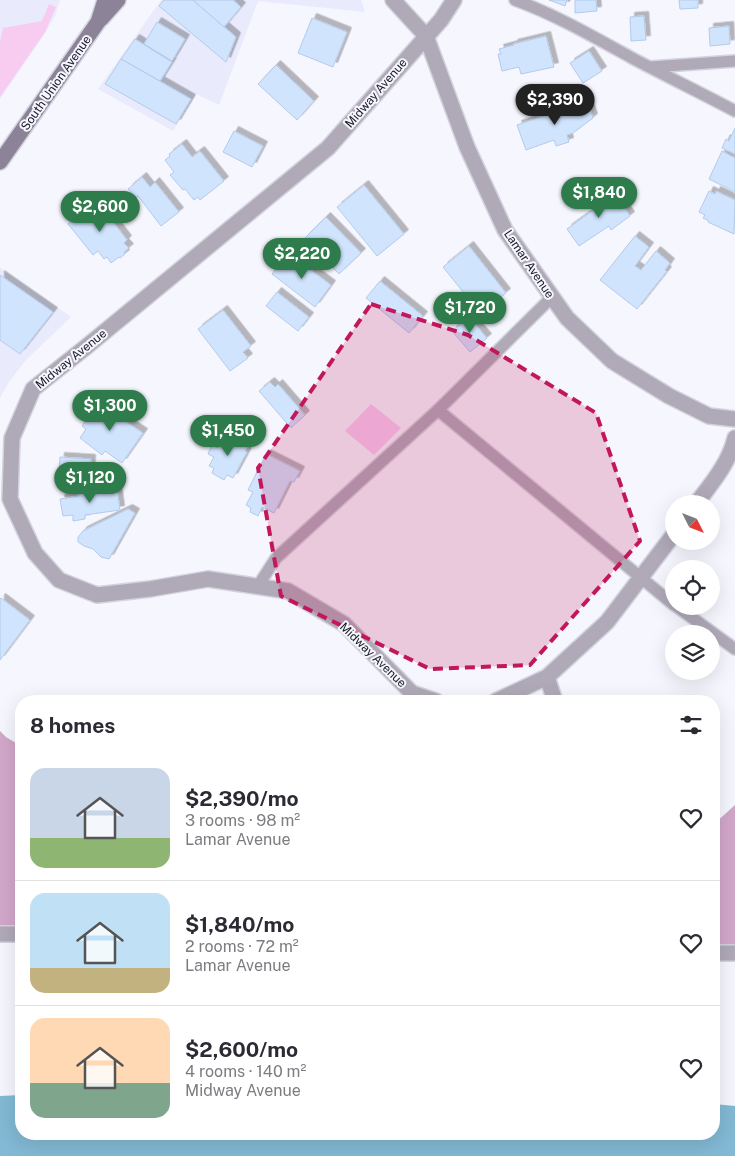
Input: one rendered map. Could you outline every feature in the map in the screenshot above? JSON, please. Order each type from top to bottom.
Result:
[{"type":"street","name":"South Union Avenue","points":[[0,162],[98,22],[105,0]]},
{"type":"street","points":[[98,22],[118,0]]},
{"type":"street","points":[[393,0],[426,36],[441,20],[454,0]]},
{"type":"street","name":"Lamar Avenue","points":[[426,36],[467,147],[505,230],[567,318],[612,361],[668,396],[709,416],[735,419]]},
{"type":"street","name":"Midway Avenue","points":[[418,695],[412,693],[344,624],[288,591],[208,579],[150,589],[96,595],[59,580],[35,553],[10,499],[12,438],[33,389],[328,148],[426,36]]},
{"type":"street","points":[[703,495],[722,470],[735,438]]},
{"type":"street","points":[[508,695],[546,677],[608,622],[665,546]]},
{"type":"street","points":[[546,677],[553,695]]},
{"type":"street","points":[[0,934],[15,934]]},
{"type":"street","points":[[720,953],[735,953]]},
{"type":"lane","points":[[515,0],[575,27],[735,111]]},
{"type":"lane","points":[[649,67],[735,61]]},
{"type":"lane","points":[[258,586],[276,558],[438,410],[552,297]]},
{"type":"lane","points":[[438,410],[665,598]]},
{"type":"lane","points":[[687,615],[735,650]]},
{"type":"highlighted area","points":[[371,304],[468,335],[596,413],[640,541],[530,665],[430,669],[281,596],[258,468]]},
{"type":"shaded area","points":[[0,0],[60,0],[55,16],[44,35],[0,99]]},
{"type":"shaded area","points":[[161,0],[361,0],[365,12],[258,1],[219,105],[196,94],[173,131],[98,89]]},
{"type":"shaded area","points":[[49,4],[56,7],[45,32],[0,97],[0,42],[3,28],[42,21]]},
{"type":"shaded area","points":[[0,268],[71,317],[26,360],[9,382],[0,398]]},
{"type":"shaded area","points":[[371,404],[401,428],[374,455],[345,431]]},
{"type":"shaded area","points":[[0,731],[15,742],[15,934],[0,934]]},
{"type":"shaded area","points":[[735,805],[735,953],[720,953],[720,819]]},
{"type":"water","points":[[15,1095],[15,1140],[720,1140],[720,1105],[735,1106],[735,1156],[0,1156],[0,1096]]},
{"type":"building","points":[[164,0],[193,0],[236,37],[226,62],[159,6]]},
{"type":"building","points":[[193,0],[233,0],[241,7],[224,27]]},
{"type":"building","points":[[549,0],[567,0],[565,6]]},
{"type":"building","points":[[575,0],[596,0],[597,11],[575,13]]},
{"type":"building","points":[[679,0],[698,0],[698,8],[680,9]]},
{"type":"building","points":[[644,16],[646,40],[631,41],[630,17]]},
{"type":"building","points":[[312,18],[347,32],[333,67],[298,53]]},
{"type":"building","points":[[157,22],[185,39],[172,61],[144,44]]},
{"type":"building","points":[[729,26],[730,44],[710,46],[709,28]]},
{"type":"building","points":[[546,36],[554,67],[521,74],[519,67],[502,71],[498,54],[501,54],[499,49]]},
{"type":"building","points":[[135,39],[172,62],[160,81],[121,59]]},
{"type":"building","points":[[589,51],[602,71],[583,83],[570,63]]},
{"type":"building","points":[[121,59],[191,99],[176,124],[105,84]]},
{"type":"building","points":[[276,65],[314,101],[297,120],[258,84]]},
{"type":"building","points":[[587,101],[593,118],[573,133],[567,135],[569,142],[556,146],[554,140],[526,150],[517,125]]},
{"type":"building","points":[[735,128],[735,154],[722,148],[726,139],[729,141]]},
{"type":"building","points":[[234,131],[263,146],[252,167],[223,152]]},
{"type":"building","points":[[182,144],[192,157],[200,151],[224,181],[200,200],[198,197],[194,200],[185,189],[183,190],[170,175],[174,172],[165,160],[170,156],[169,154]]},
{"type":"building","points":[[722,151],[735,158],[735,192],[709,179]]},
{"type":"building","points":[[142,177],[150,187],[155,182],[179,212],[161,226],[138,196],[136,198],[128,189]]},
{"type":"building","points":[[364,185],[404,234],[377,256],[337,207]]},
{"type":"building","points":[[613,191],[630,216],[611,230],[609,226],[579,246],[567,229],[596,208],[594,204]]},
{"type":"building","points":[[709,191],[715,194],[716,191],[735,200],[734,234],[708,222],[703,218],[705,215],[699,212]]},
{"type":"building","points":[[96,201],[111,212],[108,215],[127,240],[124,243],[129,248],[124,252],[125,254],[111,263],[107,257],[104,259],[98,251],[93,255],[68,224]]},
{"type":"building","points":[[326,217],[361,253],[339,274],[304,239]]},
{"type":"building","points":[[635,236],[649,247],[635,266],[641,270],[656,251],[670,263],[665,270],[667,271],[637,309],[600,280]]},
{"type":"building","points":[[469,246],[506,293],[480,313],[443,267]]},
{"type":"building","points":[[288,253],[331,285],[315,307],[272,274]]},
{"type":"building","points":[[0,275],[53,312],[20,354],[0,340]]},
{"type":"building","points":[[380,281],[423,316],[409,333],[366,298]]},
{"type":"building","points":[[277,292],[309,317],[298,331],[266,306]]},
{"type":"building","points":[[223,310],[251,346],[243,352],[248,358],[230,371],[198,329]]},
{"type":"building","points":[[469,317],[487,338],[470,352],[452,331]]},
{"type":"building","points":[[270,382],[275,387],[278,384],[305,415],[291,428],[259,391]]},
{"type":"building","points":[[100,400],[143,433],[122,463],[105,451],[102,455],[80,438],[86,429],[82,426]]},
{"type":"building","points":[[227,434],[248,445],[245,451],[247,452],[233,478],[227,475],[224,480],[212,473],[214,468],[209,466],[214,457],[208,454],[212,445],[218,448]]},
{"type":"building","points":[[266,454],[300,471],[294,482],[290,481],[274,513],[262,507],[258,516],[250,512],[251,508],[246,505],[253,492],[248,490]]},
{"type":"building","points":[[60,457],[91,459],[90,490],[58,488]]},
{"type":"building","points":[[101,489],[102,492],[117,489],[120,510],[85,515],[85,519],[73,521],[73,515],[63,516],[60,499],[79,496],[78,492]]},
{"type":"building","points":[[128,509],[135,513],[109,559],[101,557],[93,549],[78,542],[78,537],[83,531]]},
{"type":"building","points":[[0,599],[30,620],[0,660]]}]
